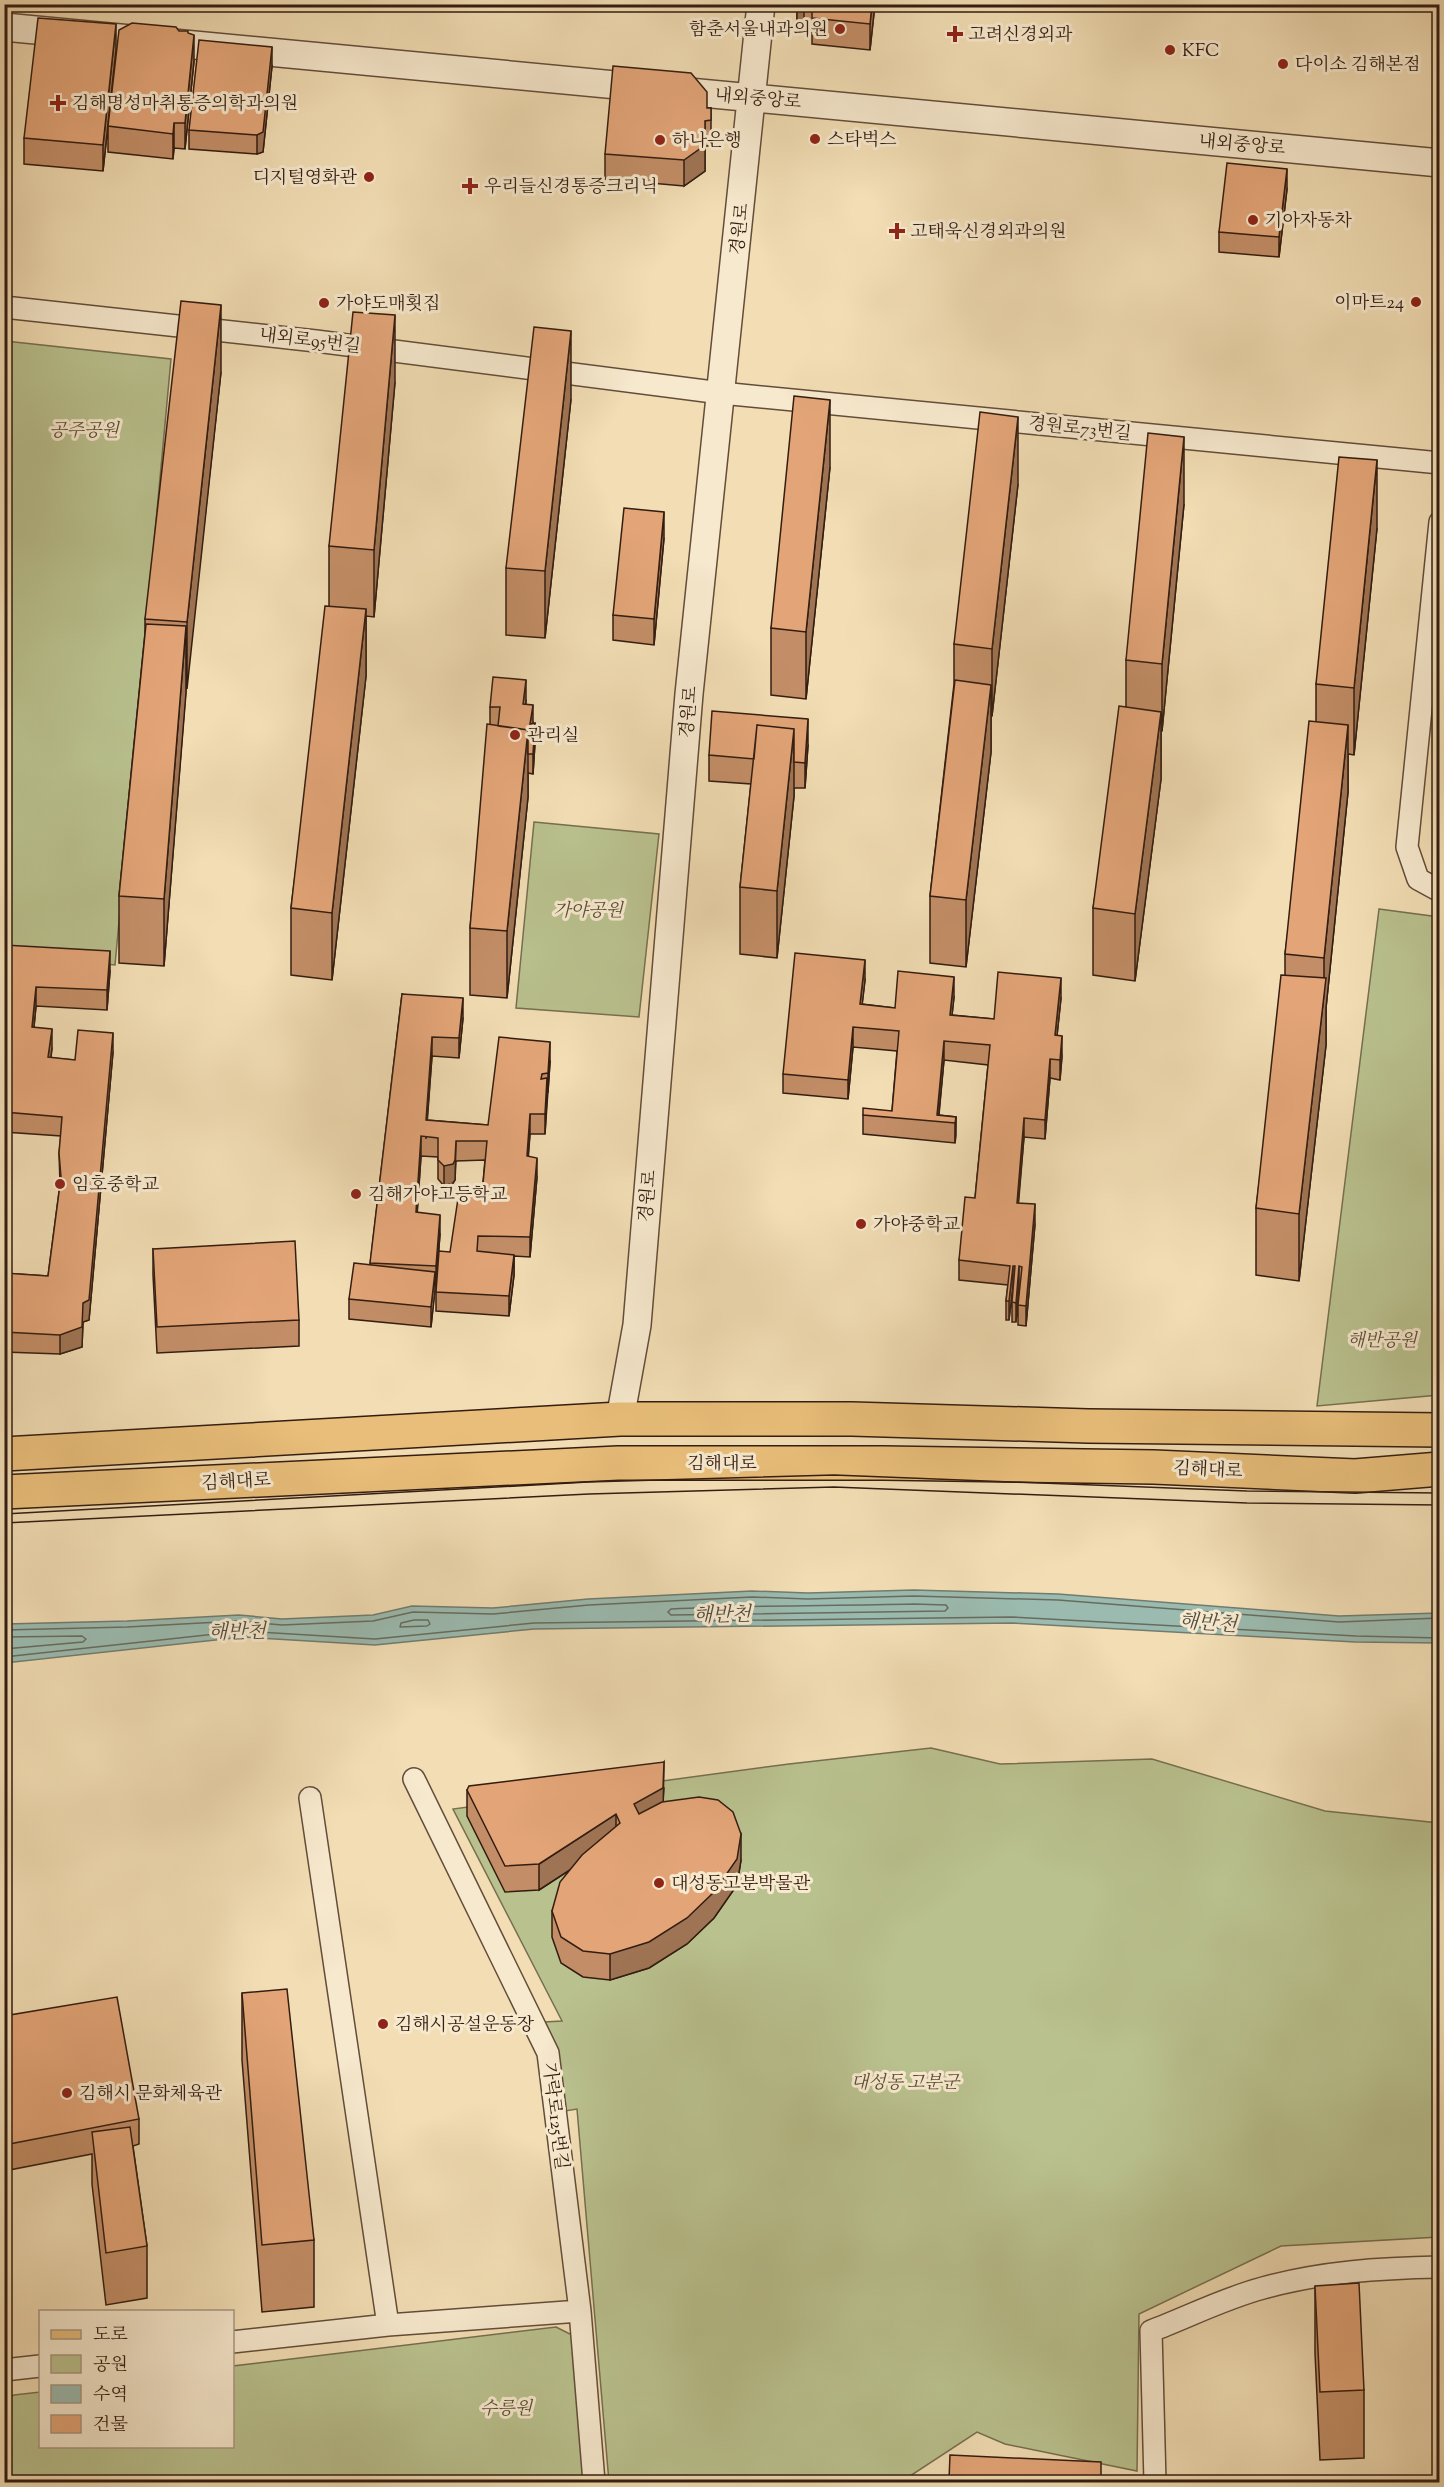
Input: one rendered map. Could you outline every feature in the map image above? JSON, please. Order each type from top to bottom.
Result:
[{"type":"main road","points":[[4,1454],[620,1419],[852,1419],[1088,1426],[1440,1430]]},
{"type":"main road","name":"김해대로","points":[[4,1492],[618,1463],[883,1463],[1154,1467],[1355,1476],[1440,1468]]},
{"type":"street","name":"경원로","points":[[620,1419],[636,1325],[688,707],[761,4]]},
{"type":"street","name":"내외중앙로","points":[[4,27],[1440,163]]},
{"type":"street","name":"내외로95번길","points":[[4,307],[316,340],[721,393]]},
{"type":"street","name":"경원로73번길","points":[[721,393],[1440,463]]},
{"type":"street","points":[[1440,522],[1407,847],[1418,879],[1440,891]]},
{"type":"street","name":"가락로125번길","points":[[414,1779],[548,2053],[580,2311],[594,2482]]},
{"type":"street","points":[[310,1798],[388,2325]]},
{"type":"street","points":[[1155,2482],[1151,2331],[1261,2288],[1329,2274],[1393,2267],[1440,2267]]},
{"type":"street","points":[[234,2342],[388,2325],[580,2311]]},
{"type":"street","points":[[4,2370],[39,2366]]},
{"type":"green space","name":"공주공원","points":[[5,341],[171,359],[115,965],[5,954]]},
{"type":"green space","name":"가야공원","points":[[534,822],[659,834],[639,1017],[516,1008]]},
{"type":"green space","name":"해반공원","points":[[1379,909],[1439,917],[1439,1395],[1317,1406]]},
{"type":"green space","name":"대성동 고분군","points":[[931,1748],[1000,1764],[1152,1759],[1325,1811],[1439,1823],[1439,2237],[1281,2246],[1139,2314],[1137,2471],[1005,2444],[977,2432],[901,2482],[609,2482],[577,2109],[565,2111],[544,2022],[562,2021],[453,1809],[789,1764]]},
{"type":"green space","name":"수릉원","points":[[556,2327],[572,2335],[586,2482],[5,2482],[5,2399],[14,2395],[39,2392],[39,2448],[234,2448],[234,2366]]},
{"type":"water","name":"해반천","points":[[914,1590],[1058,1594],[1339,1616],[1439,1613],[1439,1643],[1355,1642],[1012,1623],[534,1629],[375,1645],[243,1637],[5,1663],[5,1624],[239,1615],[282,1619],[373,1615],[412,1606],[493,1608],[588,1599],[752,1591],[808,1593]]},
{"type":"building","points":[[809,4],[872,4],[870,24],[812,18],[812,7]]},
{"type":"building","points":[[38,18],[116,24],[103,145],[24,138]]},
{"type":"building","points":[[132,23],[176,27],[179,31],[188,31],[194,35],[185,123],[174,123],[173,134],[108,126],[119,30]]},
{"type":"building","points":[[199,40],[272,47],[263,132],[257,135],[189,130]]},
{"type":"building","name":"하나은행","points":[[613,66],[691,73],[707,92],[707,108],[711,108],[711,120],[705,121],[705,145],[684,160],[605,154]]},
{"type":"building","name":"기아자동차","points":[[1227,163],[1287,169],[1279,237],[1219,232]]},
{"type":"building","points":[[181,301],[221,305],[187,622],[145,619]]},
{"type":"building","points":[[353,312],[395,315],[374,550],[329,546]]},
{"type":"building","points":[[534,327],[571,331],[545,571],[506,568]]},
{"type":"building","points":[[794,396],[830,400],[806,632],[771,628]]},
{"type":"building","points":[[980,412],[1018,417],[992,649],[954,644]]},
{"type":"building","points":[[1148,433],[1184,437],[1162,664],[1126,660]]},
{"type":"building","points":[[1339,457],[1377,460],[1354,688],[1316,684]]},
{"type":"building","points":[[624,508],[664,512],[654,619],[613,615]]},
{"type":"building","points":[[325,606],[366,609],[332,913],[291,908]]},
{"type":"building","points":[[146,624],[186,626],[164,899],[119,896]]},
{"type":"building","points":[[493,677],[526,680],[523,704],[533,705],[530,724],[535,723],[533,754],[528,754],[528,730],[498,726],[500,707],[490,707]]},
{"type":"building","points":[[955,680],[991,685],[966,900],[930,896]]},
{"type":"building","points":[[1119,706],[1161,712],[1135,914],[1093,908]]},
{"type":"building","points":[[712,711],[808,719],[805,763],[794,762],[794,729],[757,725],[754,759],[709,755]]},
{"type":"building","points":[[1309,721],[1348,725],[1324,958],[1285,954]]},
{"type":"building","points":[[487,724],[528,730],[507,931],[470,928]]},
{"type":"building","points":[[757,725],[794,729],[777,891],[740,887]]},
{"type":"building","points":[[4,945],[110,951],[107,990],[36,987],[32,1027],[52,1029],[48,1057],[75,1060],[78,1030],[113,1033],[89,1300],[83,1303],[82,1327],[60,1335],[4,1332],[4,1273],[48,1276],[61,1177],[59,1153],[62,1117],[4,1112]]},
{"type":"building","points":[[795,953],[865,960],[860,1004],[895,1008],[898,971],[954,977],[950,1015],[994,1019],[998,972],[1061,978],[1055,1035],[1062,1036],[1060,1060],[1050,1059],[1045,1120],[1024,1118],[1017,1203],[1035,1204],[1026,1306],[1018,1305],[1022,1267],[1019,1266],[1016,1303],[1012,1302],[1015,1266],[1013,1266],[1009,1301],[1006,1301],[1010,1266],[959,1260],[965,1197],[975,1198],[990,1045],[944,1041],[937,1115],[956,1117],[955,1123],[863,1115],[863,1108],[892,1111],[899,1031],[853,1027],[848,1080],[783,1074]]},
{"type":"building","points":[[1281,975],[1326,978],[1299,1214],[1256,1208]]},
{"type":"building","points":[[402,994],[463,998],[459,1038],[432,1037],[426,1120],[488,1125],[499,1037],[550,1042],[548,1073],[542,1074],[541,1079],[547,1078],[545,1114],[530,1114],[527,1156],[537,1158],[530,1237],[478,1236],[477,1251],[514,1255],[509,1296],[436,1292],[439,1251],[450,1252],[459,1192],[482,1194],[487,1141],[456,1141],[455,1160],[453,1164],[444,1166],[438,1160],[438,1138],[421,1136],[416,1212],[440,1215],[436,1266],[370,1263]]},
{"type":"building","points":[[295,1241],[299,1320],[157,1327],[153,1249]]},
{"type":"building","points":[[354,1263],[435,1272],[431,1307],[349,1299]]},
{"type":"building","name":"대성동고분박물관","points":[[664,1762],[663,1788],[634,1804],[639,1814],[662,1802],[699,1797],[718,1800],[733,1812],[741,1834],[737,1859],[714,1892],[687,1918],[649,1942],[610,1954],[583,1951],[561,1937],[552,1911],[560,1882],[582,1855],[620,1823],[616,1814],[539,1864],[505,1866],[467,1790],[469,1786]]},
{"type":"building","points":[[287,1989],[314,2240],[262,2245],[242,1993]]},
{"type":"building","name":"김해시 문화체육관","points":[[117,1997],[139,2119],[4,2145],[4,2016]]},
{"type":"building","points":[[130,2127],[147,2246],[106,2253],[92,2132]]},
{"type":"building","points":[[4,2232],[10,2272],[4,2273]]},
{"type":"building","points":[[1359,2283],[1364,2390],[1320,2392],[1315,2286]]},
{"type":"building","points":[[950,2455],[1101,2462],[1101,2482],[894,2482],[949,2480]]},
{"type":"tram line","points":[[4,1514],[588,1482],[834,1475],[1247,1491],[1440,1493]]},
{"type":"tram line","points":[[4,1523],[589,1494],[834,1487],[1247,1503],[1440,1505]]},
{"type":"place","name":"함춘서울내과의원","points":[[840,29]]},
{"type":"place","name":"고려신경외과","points":[[955,34]]},
{"type":"place","name":"KFC","points":[[1170,50]]},
{"type":"place","name":"다이소 김해본점","points":[[1283,64]]},
{"type":"place","name":"김해명성마취통증의학과의원","points":[[58,103]]},
{"type":"place","name":"스타벅스","points":[[815,139]]},
{"type":"place","name":"하나은행","points":[[660,140]]},
{"type":"place","name":"디지털영화관","points":[[369,177]]},
{"type":"place","name":"우리들신경통증크리닉","points":[[470,186]]},
{"type":"place","name":"기아자동차","points":[[1253,220]]},
{"type":"place","name":"고태욱신경외과의원","points":[[897,231]]},
{"type":"place","name":"이마트24","points":[[1416,302]]},
{"type":"place","name":"가야도매횟집","points":[[324,303]]},
{"type":"place","name":"관리실","points":[[515,735]]},
{"type":"place","name":"임호중학교","points":[[60,1184]]},
{"type":"place","name":"김해가야고등학교","points":[[356,1194]]},
{"type":"place","name":"가야중학교","points":[[861,1224]]},
{"type":"place","name":"대성동고분박물관","points":[[659,1883]]},
{"type":"place","name":"김해시공설운동장","points":[[383,2024]]},
{"type":"place","name":"김해시 문화체육관","points":[[67,2093]]}]
